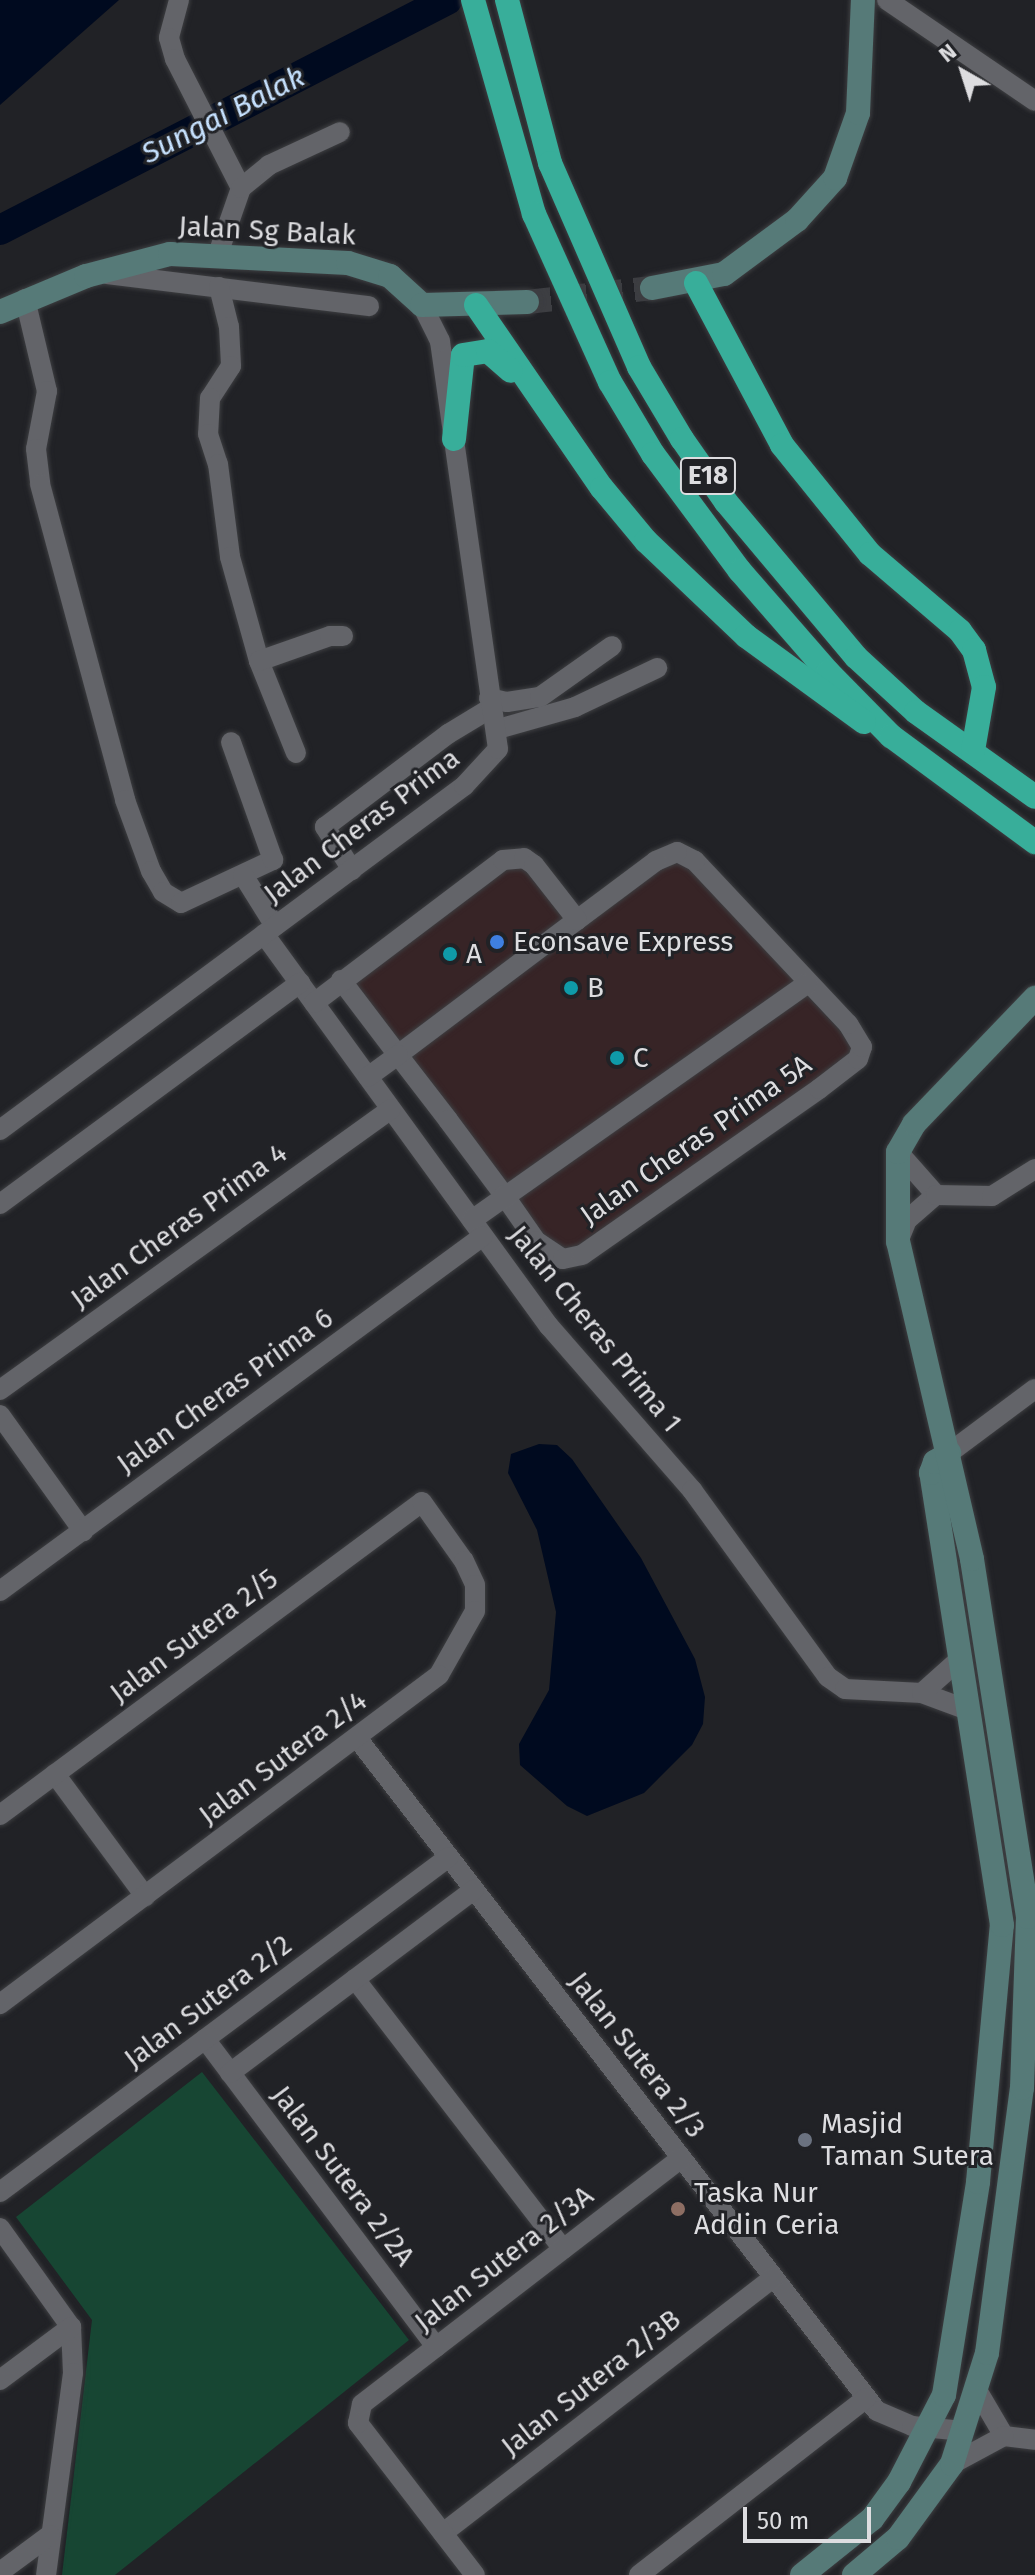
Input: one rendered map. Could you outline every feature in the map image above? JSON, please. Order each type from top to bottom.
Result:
[{"type":"highway","name":"E18","points":[[473,0],[488,67],[534,214],[572,303],[653,454],[783,622],[891,736],[1035,842]]},
{"type":"highway","name":"E18","points":[[507,0],[550,163],[593,270],[639,367],[682,439],[726,502],[856,657],[916,712],[1035,797]]},
{"type":"highway","points":[[696,283],[782,445],[870,554],[960,631],[974,650],[984,687],[973,751]]},
{"type":"highway","points":[[476,305],[602,488],[697,594],[853,717],[891,736]]},
{"type":"highway","points":[[454,439],[463,355],[488,351],[533,391]]},
{"type":"street","points":[[179,0],[169,38],[175,59],[241,188]]},
{"type":"street","points":[[652,288],[696,283],[747,260],[797,220],[835,178],[858,113],[863,0]]},
{"type":"street","points":[[887,0],[1035,101]]},
{"type":"street","points":[[218,254],[226,216],[241,188],[269,165],[340,132]]},
{"type":"street","name":"Jalan Sg Balak","points":[[0,312],[25,299],[95,273],[170,254],[218,254],[363,266],[402,284],[422,305]]},
{"type":"street","points":[[95,273],[369,306]]},
{"type":"street","points":[[219,287],[229,327],[231,366],[206,415],[230,557],[259,661],[296,753]]},
{"type":"street","points":[[25,299],[47,391],[36,449],[40,484],[125,800],[151,871],[163,892],[181,903],[246,879],[273,860],[231,742]]},
{"type":"street","points":[[527,302],[422,305],[440,341],[490,703],[498,729],[575,707],[657,668]]},
{"type":"street","points":[[440,341],[450,318],[476,305]]},
{"type":"street","points":[[259,661],[330,636],[343,636]]},
{"type":"street","points":[[352,870],[325,827],[490,703],[524,702],[540,697],[612,646]]},
{"type":"street","name":"Jalan Cheras Prima","points":[[0,1130],[268,924],[352,870],[484,770],[498,749],[498,729]]},
{"type":"street","points":[[368,1077],[656,861],[677,852],[695,861],[806,984]]},
{"type":"street","points":[[314,1003],[341,980],[513,857],[534,865],[577,920]]},
{"type":"street","name":"Jalan Cheras Prima 1","points":[[246,879],[300,983],[549,1326],[692,1490],[828,1677],[845,1689],[922,1693],[968,1710]]},
{"type":"street","points":[[341,980],[504,1195]]},
{"type":"street","points":[[0,1204],[300,983]]},
{"type":"street","name":"Jalan Cheras Prima 5A","points":[[504,1195],[536,1241],[563,1259],[582,1255],[858,1059],[858,1035],[806,984]]},
{"type":"street","name":"Jalan Cheras Prima 6","points":[[0,1591],[83,1531],[478,1228],[504,1195],[806,984]]},
{"type":"street","points":[[854,2575],[898,2538],[952,2464],[977,2390],[987,2353],[1022,2088],[1032,1917],[994,1682],[949,1453],[898,1242],[898,1152],[914,1124],[1035,998]]},
{"type":"street","name":"Jalan Cheras Prima 4","points":[[0,1390],[391,1109]]},
{"type":"street","points":[[898,1152],[936,1195]]},
{"type":"street","points":[[898,1242],[907,1220],[936,1195],[992,1196],[1035,1169]]},
{"type":"street","points":[[802,2575],[872,2519],[899,2482],[944,2395],[970,2249],[1002,1925],[931,1473],[935,1462],[1035,1389]]},
{"type":"street","points":[[0,1415],[83,1531]]},
{"type":"street","name":"Jalan Sutera 2/4","points":[[0,2004],[439,1675],[475,1611],[475,1585],[464,1561],[422,1502]]},
{"type":"street","name":"Jalan Sutera 2/5","points":[[0,1815],[422,1502]]},
{"type":"street","points":[[922,1693],[960,1659]]},
{"type":"street","name":"Jalan Sutera 2/3","points":[[357,1738],[866,2398],[891,2420],[964,2431]]},
{"type":"street","points":[[55,1774],[145,1896]]},
{"type":"street","name":"Jalan Sutera 2/2","points":[[0,2192],[449,1857]]},
{"type":"street","points":[[230,2073],[474,1890]]},
{"type":"street","points":[[1002,1925],[1032,1917]]},
{"type":"street","points":[[355,1979],[563,2249]]},
{"type":"street","name":"Jalan Sutera 2/2A","points":[[205,2039],[436,2347]]},
{"type":"street","name":"Jalan Sutera 2/3A","points":[[443,2533],[358,2423],[362,2404],[681,2158]]},
{"type":"street","points":[[0,2228],[71,2327],[73,2373],[46,2575]]},
{"type":"street","name":"Jalan Sutera 2/3B","points":[[443,2533],[773,2278]]},
{"type":"street","points":[[0,2380],[71,2327]]},
{"type":"street","points":[[977,2390],[1004,2436]]},
{"type":"street","points":[[639,2575],[866,2398]]},
{"type":"street","points":[[952,2464],[1004,2436],[1035,2440]]},
{"type":"street","points":[[443,2533],[475,2575]]},
{"type":"street","points":[[0,2572],[50,2535]]},
{"type":"shaded area","points":[[682,860],[854,1046],[851,1056],[581,1250],[562,1252],[540,1237],[351,982],[505,865],[525,866],[575,928],[660,864]]},
{"type":"green space","points":[[202,2072],[409,2340],[115,2575],[62,2575],[92,2320],[16,2217]]},
{"type":"water","points":[[0,0],[119,0],[0,105]]},
{"type":"water","points":[[539,1444],[557,1445],[572,1459],[641,1558],[695,1659],[705,1697],[703,1724],[692,1745],[644,1793],[587,1816],[567,1806],[520,1765],[519,1744],[549,1690],[556,1612],[537,1530],[508,1473],[511,1454]]},
{"type":"waterway","name":"Sungai Balak","points":[[0,230],[447,0]]},
{"type":"tunnel","points":[[527,302],[652,288]]},
{"type":"place","name":"Econsave Express","points":[[497,942]]},
{"type":"place","name":"A","points":[[450,954]]},
{"type":"place","name":"B","points":[[571,988]]},
{"type":"place","name":"C","points":[[617,1058]]},
{"type":"place","name":"Masjid Taman Sutera","points":[[805,2140]]},
{"type":"place","name":"Taska Nur Addin Ceria","points":[[678,2209]]}]
